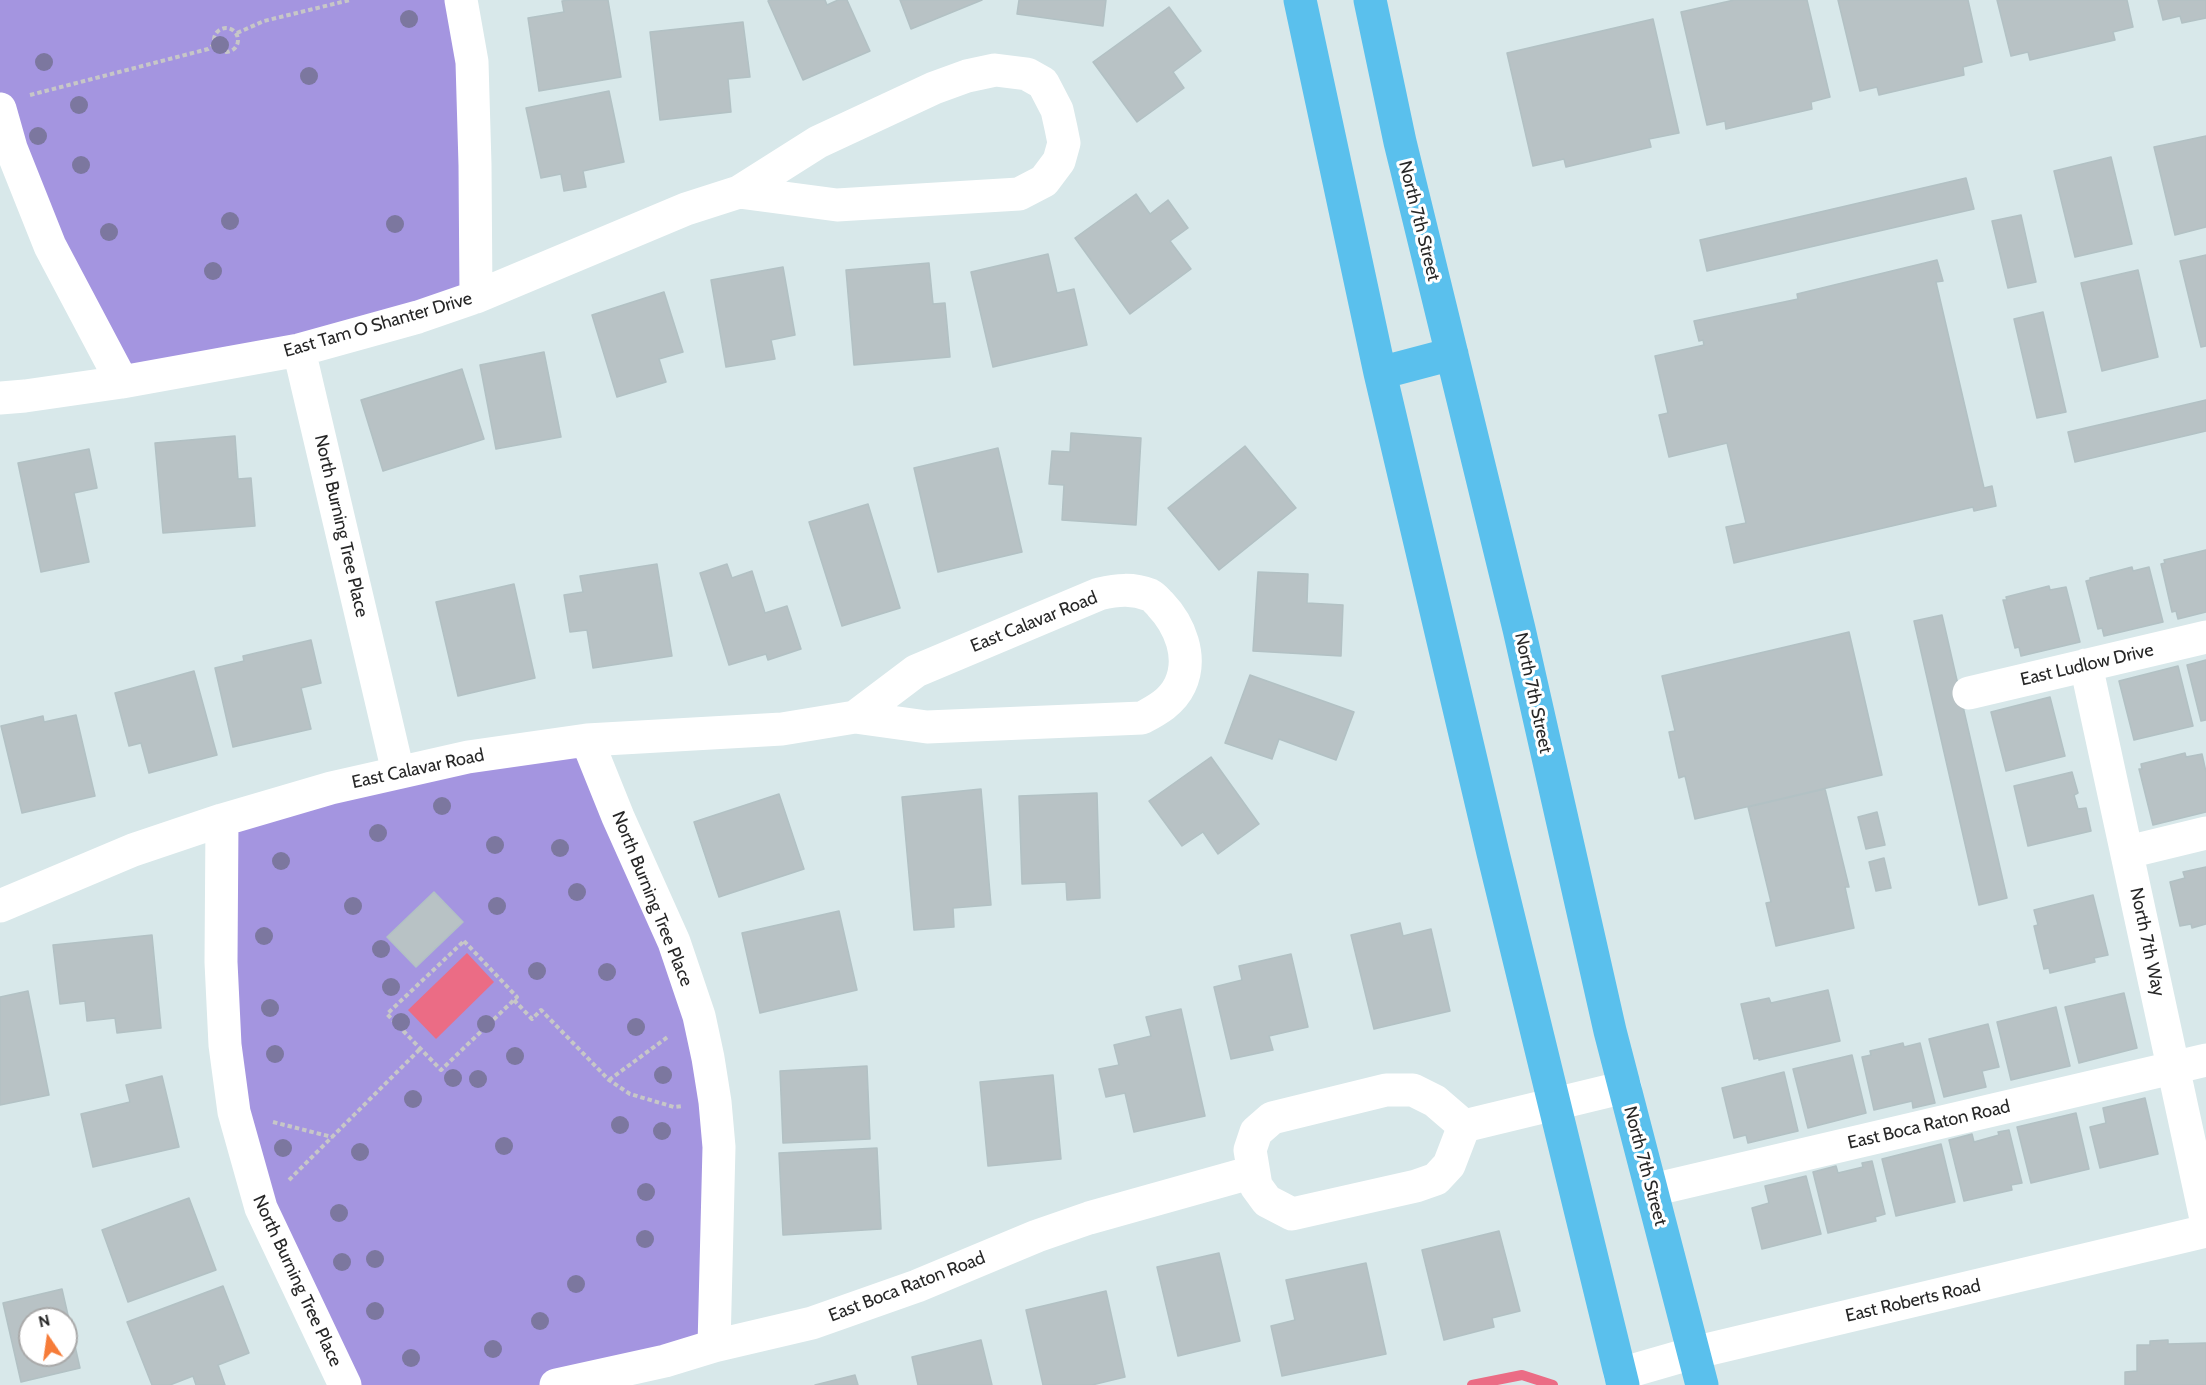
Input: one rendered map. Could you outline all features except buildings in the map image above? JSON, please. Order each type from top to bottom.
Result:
[{"type":"main road","points":[[1300,0],[1380,373],[1553,1104],[1622,1379]]},
{"type":"main road","name":"North 7th Street","points":[[1370,0],[1400,142],[1519,629],[1562,828],[1624,1087],[1702,1385]]},
{"type":"main road","points":[[1380,373],[1452,354]]},
{"type":"street","points":[[461,0],[472,62],[476,297]]},
{"type":"street","name":"East Tam O Shanter Drive","points":[[0,398],[122,382],[299,350],[476,297],[686,209],[739,192],[818,142],[967,76],[995,70],[1026,74],[1043,83],[1057,110],[1064,143],[1059,161],[1044,180],[1019,194],[837,205],[739,192]]},
{"type":"street","points":[[14,103],[11,148],[50,246],[122,382]]},
{"type":"street","name":"North Burning Tree Place","points":[[299,350],[399,772]]},
{"type":"street","name":"East Calavar Road","points":[[0,906],[133,850],[222,820],[331,788],[468,757],[587,740],[782,729],[855,717],[927,727],[1142,718],[1165,706],[1180,685],[1185,664],[1183,639],[1171,616],[1152,596],[1126,589],[1100,594],[916,671],[855,717]]},
{"type":"street","name":"East Ludlow Drive","points":[[1969,693],[2206,637]]},
{"type":"street","name":"North 7th Way","points":[[2086,665],[2206,1219]]},
{"type":"street","name":"North Burning Tree Place","points":[[587,740],[618,817],[674,942],[699,1016],[716,1102],[719,1147],[714,1346]]},
{"type":"street","name":"North Burning Tree Place","points":[[222,820],[221,962],[225,1046],[234,1112],[261,1208],[345,1385]]},
{"type":"street","points":[[2128,852],[2206,833]]},
{"type":"street","name":"East Boca Raton Road","points":[[1652,1191],[2206,1060]]},
{"type":"street","points":[[1464,1126],[1624,1087]]},
{"type":"street","points":[[1386,1090],[1413,1090],[1435,1101],[1464,1126],[1449,1165],[1436,1179],[1416,1186],[1292,1214],[1267,1201],[1256,1186],[1250,1150],[1256,1132],[1272,1118],[1386,1090]]},
{"type":"street","name":"East Boca Raton Road","points":[[556,1385],[665,1361],[714,1346],[812,1323],[917,1286],[1037,1236],[1089,1218],[1253,1173]]},
{"type":"street","name":"East Roberts Road","points":[[1622,1379],[1693,1353],[2206,1231]]},
{"type":"path","points":[[237,33],[264,21],[350,0]]},
{"type":"path","points":[[226,27],[237,33],[236,46],[231,51],[225,52],[214,45],[213,39],[220,28],[226,27]]},
{"type":"path","points":[[14,103],[75,82],[208,49],[214,45]]},
{"type":"path","points":[[464,941],[517,997],[441,1070],[421,1048],[387,1014],[464,941]]},
{"type":"path","points":[[514,1000],[532,1019],[541,1010],[609,1080],[630,1094],[674,1107],[716,1102]]},
{"type":"path","points":[[609,1080],[642,1054],[699,1016]]},
{"type":"path","points":[[261,1208],[421,1048]]},
{"type":"path","points":[[234,1112],[333,1137]]},
{"type":"shaded area","points":[[0,0],[461,0],[476,297],[122,382],[0,109]]},
{"type":"shaded area","points":[[587,740],[699,1016],[714,1346],[556,1385],[345,1385],[242,1143],[222,820]]},
{"type":"shaded area","points":[[467,953],[494,982],[436,1039],[408,1010]]},
{"type":"waterway","points":[[1472,1385],[1522,1375],[1553,1385]]}]
